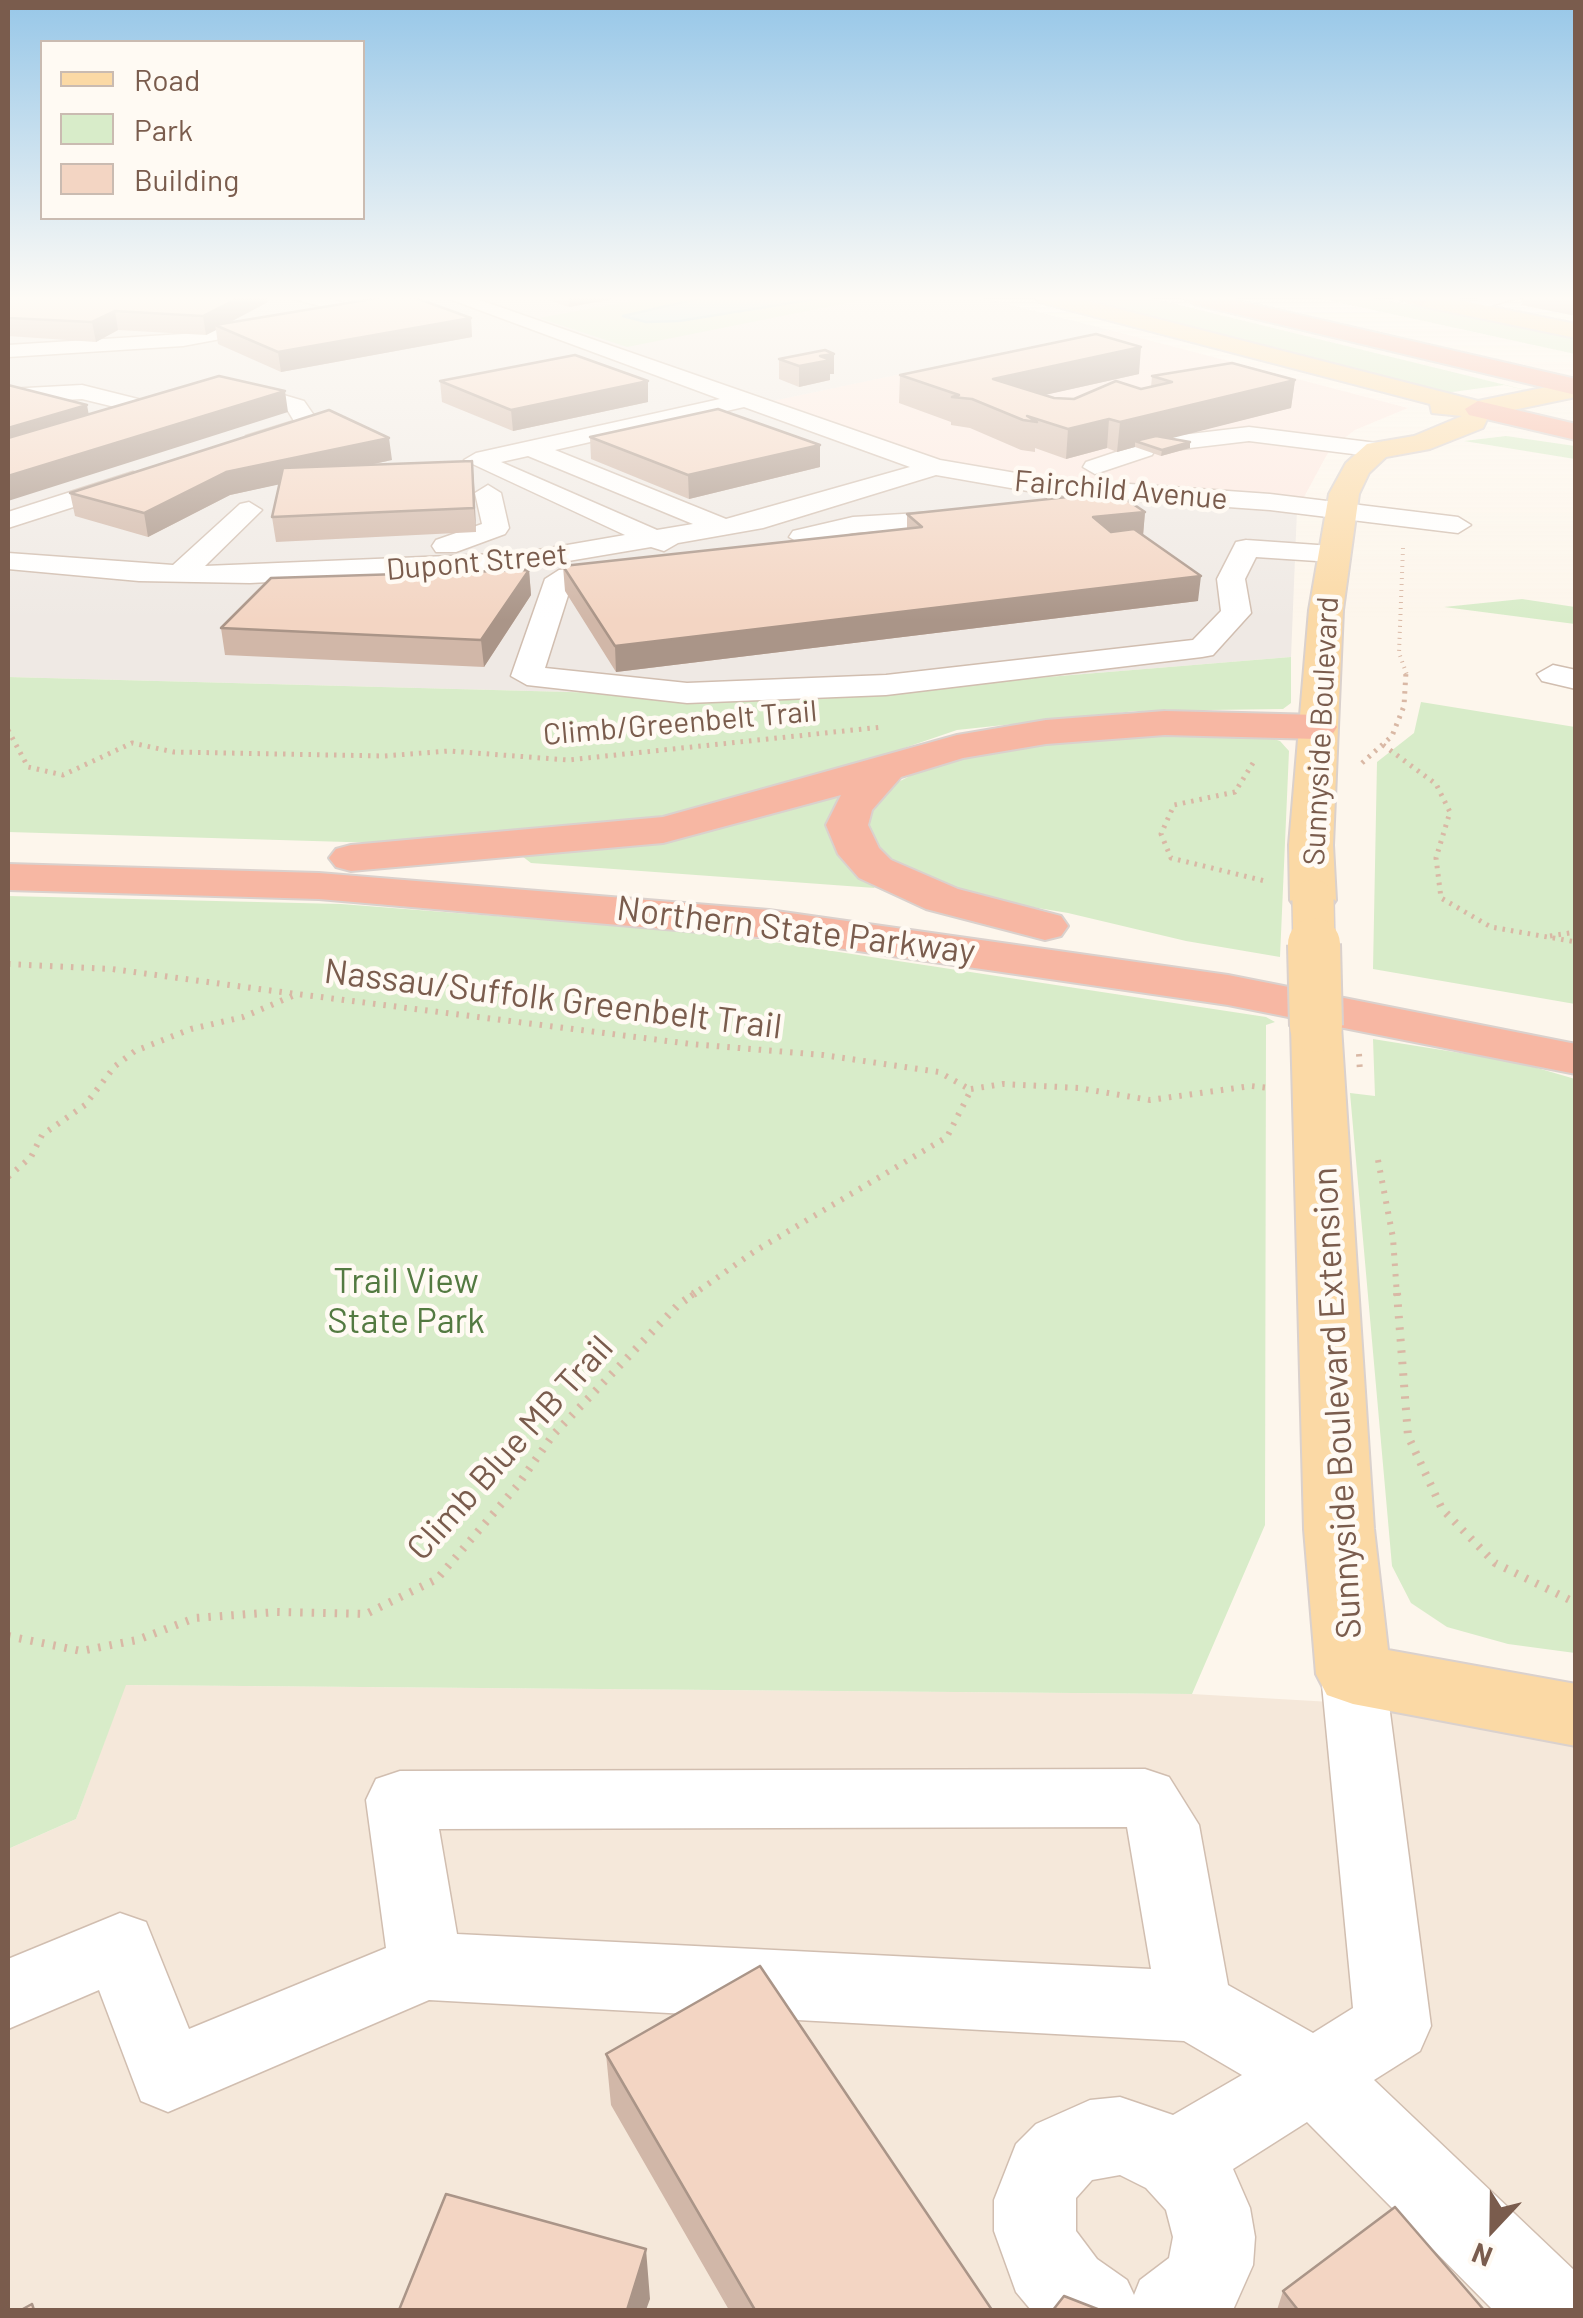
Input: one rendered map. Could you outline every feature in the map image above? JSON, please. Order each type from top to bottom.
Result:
[{"type":"highway","points":[[1478,409],[1576,432]]},
{"type":"highway","points":[[351,858],[663,830],[958,747],[1094,726],[1165,723],[1318,727]]},
{"type":"highway","points":[[886,770],[852,808],[847,825],[850,840],[868,862],[942,899],[1046,926]]},
{"type":"highway","name":"Northern State Parkway","points":[[8,847],[118,847],[351,858],[832,900],[1046,926],[1576,1025]]},
{"type":"highway","name":"Northern State Parkway","points":[[8,877],[319,886],[769,924],[1026,957],[1228,990],[1576,1059]]},
{"type":"main road","points":[[1463,405],[1478,409],[1495,405]]},
{"type":"main road","points":[[1377,450],[1420,444],[1474,422],[1478,409]]},
{"type":"main road","name":"Sunnyside Boulevard","points":[[1316,1026],[1311,845],[1332,554],[1340,509],[1356,469],[1377,450]]},
{"type":"main road","name":"Sunnyside Boulevard Extension","points":[[1316,1026],[1339,1529],[1354,1674],[1576,1714]]},
{"type":"street","points":[[8,454],[133,414],[138,406],[134,405]]},
{"type":"street","points":[[233,448],[308,424],[293,405]]},
{"type":"street","points":[[722,405],[476,460],[700,562],[558,579],[527,676],[687,692],[886,685],[1202,648],[1236,613],[1231,580],[1246,548],[1332,554]]},
{"type":"street","name":"Fairchild Avenue","points":[[761,405],[935,467],[1046,486],[1340,509],[1458,525]]},
{"type":"street","points":[[705,409],[796,441],[838,432]]},
{"type":"street","points":[[1173,443],[1248,434],[1377,450]]},
{"type":"street","points":[[530,448],[726,528]]},
{"type":"street","points":[[1095,467],[1143,450]]},
{"type":"street","name":"Dupont Street","points":[[453,556],[538,558],[660,541],[830,502],[935,467]]},
{"type":"street","points":[[8,520],[158,472]]},
{"type":"street","points":[[719,558],[853,525],[1013,511],[1046,486]]},
{"type":"street","points":[[488,493],[496,528],[453,556],[284,552],[278,556],[278,598],[526,590],[538,558]]},
{"type":"street","points":[[180,574],[249,510]]},
{"type":"street","points":[[8,561],[180,574],[277,574]]},
{"type":"street","points":[[1174,2160],[1393,2026],[1354,1674]]},
{"type":"street","points":[[426,1966],[400,1800],[1146,1798],[1164,1825],[1194,2006]]},
{"type":"street","points":[[8,1994],[120,1946],[168,2075],[426,1966],[1194,2006],[1314,2075],[1552,2310]]},
{"type":"street","points":[[1097,2310],[1067,2289],[1046,2262],[1036,2231],[1034,2200],[1045,2173],[1064,2152],[1090,2139],[1120,2136],[1150,2145],[1174,2160],[1195,2181],[1209,2208],[1214,2237],[1211,2265],[1198,2288],[1170,2310]]},
{"type":"path","points":[[1362,776],[1362,763],[1399,724],[1407,675],[1399,653],[1403,545]]},
{"type":"path","name":"Climb/Greenbelt Trail","points":[[8,730],[16,738],[28,766],[64,775],[132,743],[174,752],[384,756],[448,750],[568,760],[892,726]]},
{"type":"path","points":[[1383,745],[1436,784],[1450,812],[1436,858],[1441,898],[1491,928],[1576,942]]},
{"type":"path","points":[[1255,759],[1235,792],[1174,805],[1161,834],[1171,858],[1268,882]]},
{"type":"path","points":[[1544,937],[1576,932]]},
{"type":"path","points":[[8,964],[112,970],[298,994]]},
{"type":"path","name":"Nassau/Suffolk Greenbelt Trail","points":[[8,1176],[31,1157],[42,1135],[85,1105],[115,1066],[134,1052],[191,1030],[244,1018],[298,994],[843,1058],[939,1072],[971,1090]]},
{"type":"path","points":[[1360,1073],[1363,1084]]},
{"type":"path","points":[[971,1090],[1003,1084],[1078,1088],[1150,1100],[1252,1086],[1287,1090]]},
{"type":"path","name":"Climb Blue MB Trail","points":[[8,1636],[81,1651],[137,1640],[195,1618],[277,1612],[366,1614],[437,1579],[517,1486],[553,1435],[677,1306],[754,1251],[947,1137],[971,1090]]},
{"type":"path","points":[[1376,1149],[1393,1238],[1408,1436],[1442,1509],[1495,1563],[1576,1603]]},
{"type":"shaded area","points":[[8,405],[753,405],[744,407],[948,479],[1084,497],[1297,510],[1291,657],[792,698],[8,677]]},
{"type":"shaded area","points":[[742,407],[1408,408],[1355,430],[1330,449],[1297,510],[1084,497],[948,479]]},
{"type":"shaded area","points":[[125,1685],[1192,1694],[1575,1716],[1575,2310],[8,2310],[8,1849],[76,1819]]},
{"type":"green space","points":[[1506,436],[1575,446],[1575,459],[1464,441]]},
{"type":"green space","points":[[1522,599],[1575,607],[1575,624],[1444,607]]},
{"type":"green space","points":[[1291,657],[1291,703],[1283,709],[1136,711],[957,730],[705,816],[381,843],[8,832],[8,677],[792,698]]},
{"type":"green space","points":[[1421,702],[1575,727],[1575,1004],[1373,969],[1377,762],[1414,733]]},
{"type":"green space","points":[[1114,733],[1262,735],[1280,741],[1289,751],[1280,957],[1186,941],[1068,913],[953,894],[883,866],[857,826],[876,793],[926,768],[994,750]]},
{"type":"green space","points":[[817,797],[836,797],[839,801],[829,831],[837,855],[875,888],[531,863],[518,853]]},
{"type":"green space","name":"Trail View State Park","points":[[8,896],[341,904],[714,933],[1266,1017],[1275,1022],[1266,1025],[1265,1525],[1192,1694],[126,1685],[76,1819],[8,1849]]},
{"type":"green space","points":[[1373,1039],[1517,1062],[1575,1079],[1575,1653],[1508,1644],[1447,1627],[1411,1603],[1392,1566],[1350,1093],[1375,1096]]},
{"type":"building","points":[[8,405],[86,405],[8,428]]},
{"type":"building","points":[[120,405],[239,405],[8,476],[8,438]]},
{"type":"building","points":[[499,405],[534,405],[511,410]]},
{"type":"building","points":[[987,405],[1190,405],[1120,422],[1109,419],[1068,429],[1027,416],[1037,422]]},
{"type":"building","points":[[718,409],[820,445],[688,475],[590,437]]},
{"type":"building","points":[[329,410],[389,438],[226,472],[144,513],[70,493]]},
{"type":"building","points":[[1156,436],[1190,442],[1162,450],[1135,441]]},
{"type":"building","points":[[472,461],[474,508],[272,517],[283,468]]},
{"type":"building","points":[[1115,492],[1145,512],[1093,517],[1111,532],[1134,529],[1201,576],[615,646],[563,566],[922,527],[907,514]]},
{"type":"building","points":[[529,570],[481,640],[221,628],[271,578]]},
{"type":"building","points":[[760,1966],[992,2310],[755,2310],[606,2054]]},
{"type":"building","points":[[446,2194],[646,2249],[627,2310],[399,2310]]},
{"type":"building","points":[[1395,2207],[1484,2310],[1298,2310],[1283,2291]]},
{"type":"building","points":[[1064,2296],[1100,2310],[1053,2310]]}]
